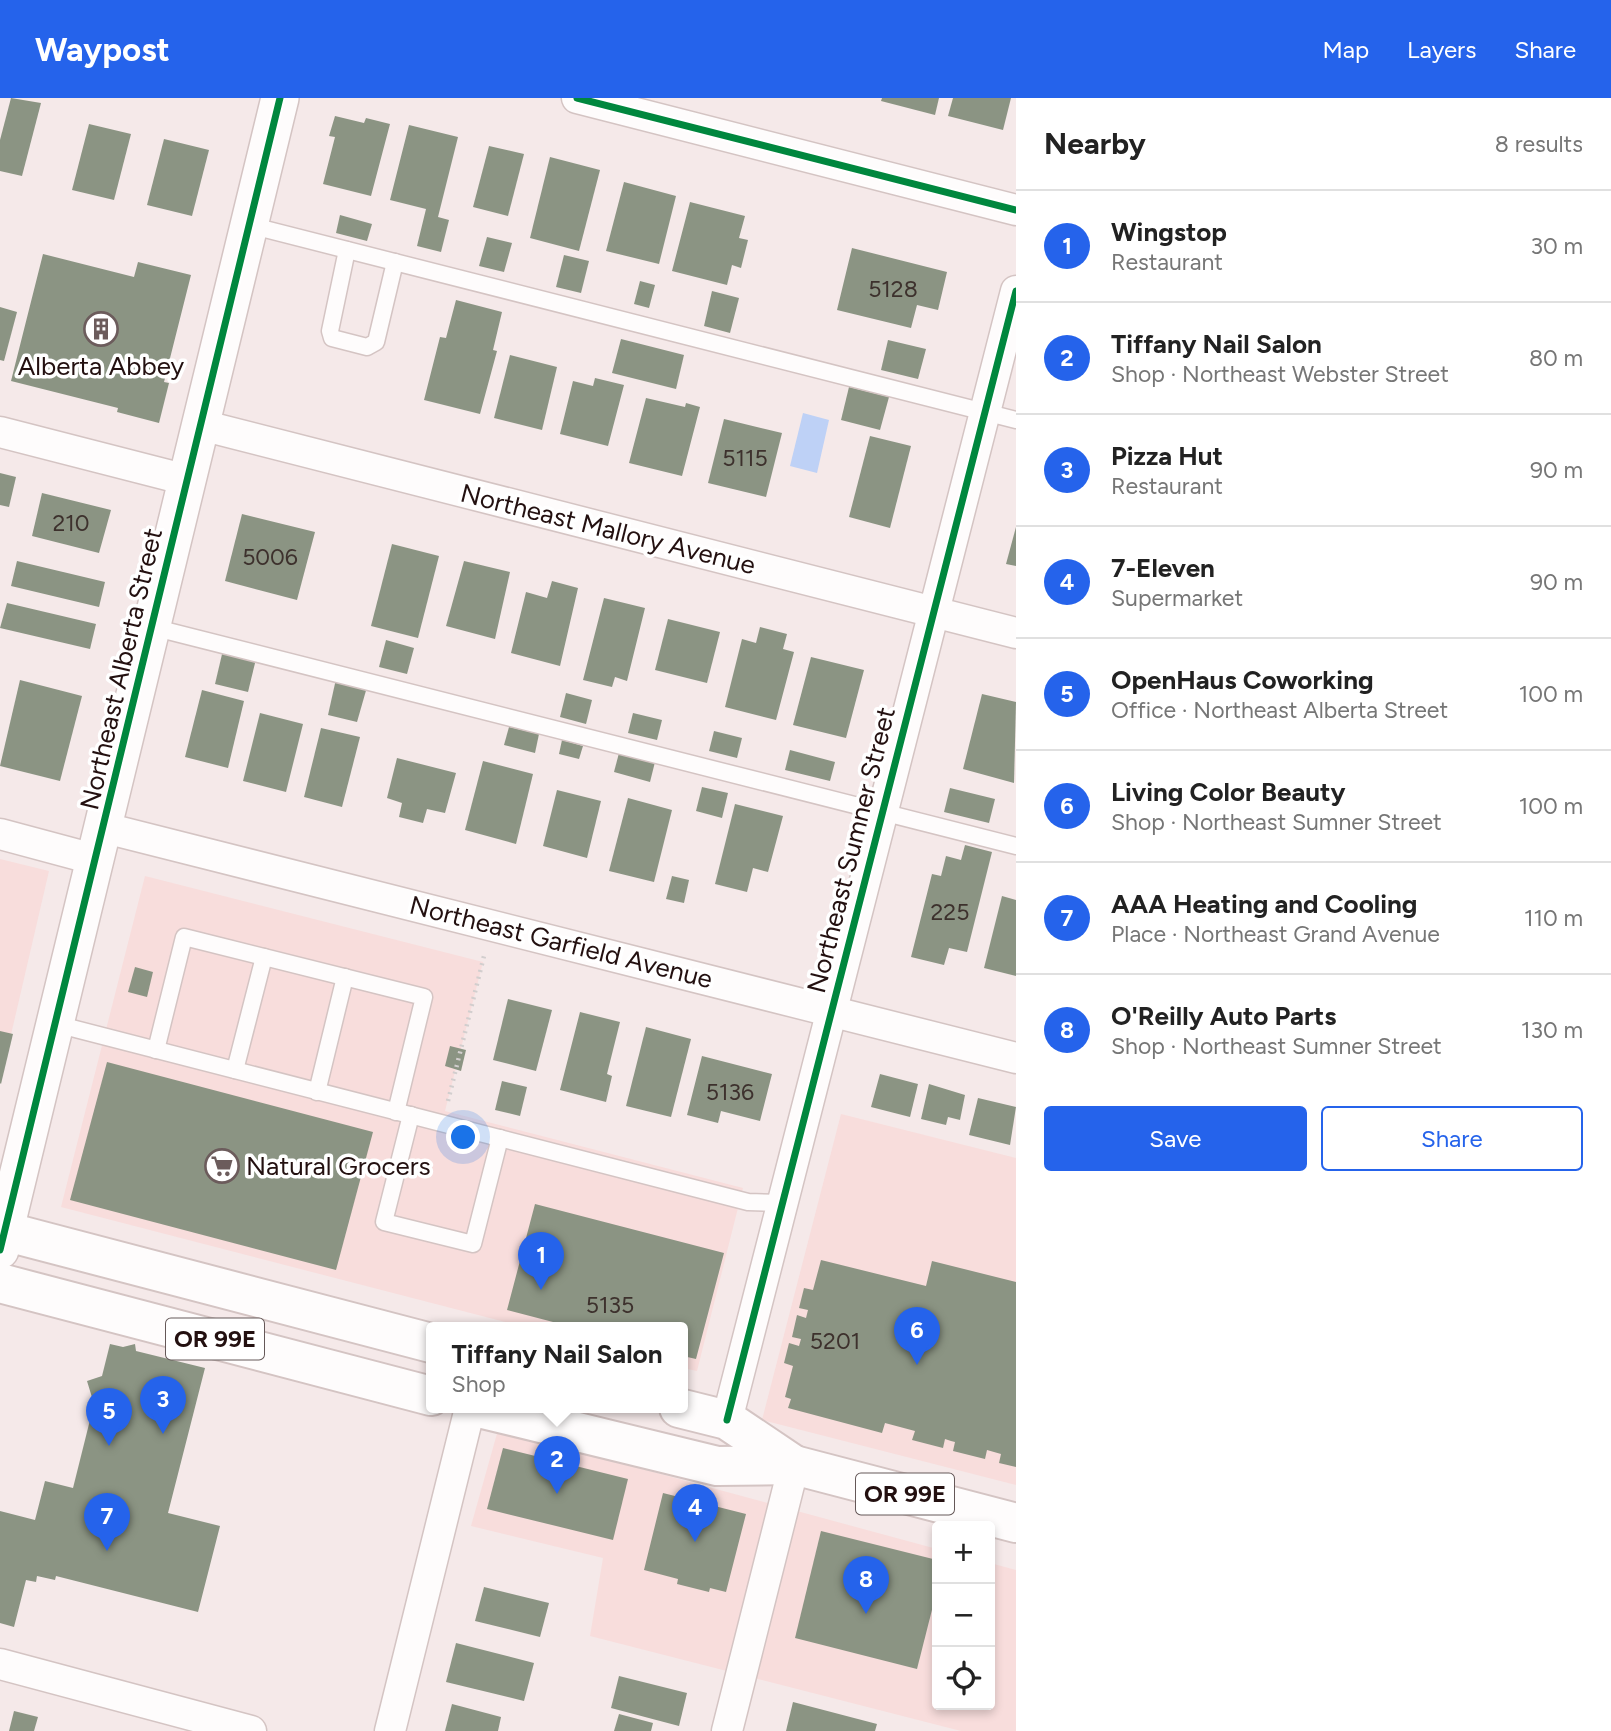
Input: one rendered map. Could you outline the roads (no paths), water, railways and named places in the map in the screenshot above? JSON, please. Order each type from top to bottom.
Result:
[{"type":"main road","name":"OR 99E","points":[[2,1237],[426,1342]]},
{"type":"main road","name":"OR 99E","points":[[0,1283],[426,1395]]},
{"type":"main road","name":"OR 99E","points":[[688,1410],[727,1420],[794,1465]]},
{"type":"main road","name":"OR 99E","points":[[500,1413],[717,1466],[794,1465],[1016,1523]]},
{"type":"street","points":[[577,98],[1016,210]]},
{"type":"street","name":"Northeast Alberta Street","points":[[2,1237],[101,844],[249,225],[271,100]]},
{"type":"street","name":"Northeast Sumner Street","points":[[727,1420],[1016,291]]},
{"type":"street","name":"Northeast Mallory Avenue","points":[[201,425],[1016,633]]},
{"type":"street","points":[[0,432],[187,480]]},
{"type":"street","name":"Northeast Garfield Avenue","points":[[0,834],[101,844],[492,925],[1016,1058]]},
{"type":"street","points":[[390,1731],[469,1413]]},
{"type":"street","points":[[727,1731],[794,1465]]},
{"type":"street","points":[[0,1664],[251,1731]]},
{"type":"lane","points":[[249,225],[1016,420]]},
{"type":"lane","points":[[347,250],[330,331],[332,338],[367,347],[376,342],[395,262]]},
{"type":"lane","points":[[152,627],[1016,846]]},
{"type":"lane","points":[[156,1050],[184,937],[424,997],[401,1091],[403,1113],[384,1222],[473,1244],[500,1138]]},
{"type":"lane","points":[[235,1070],[264,957]]},
{"type":"lane","points":[[317,1092],[345,977]]},
{"type":"lane","points":[[56,1024],[748,1202],[783,1203]]},
{"type":"water","points":[[803,413],[829,420],[817,473],[790,466]]},
{"type":"place","name":"Alberta Abbey","points":[[101,329]]},
{"type":"place","name":"Natural Grocers","points":[[222,1166]]},
{"type":"place","name":"Wingstop","points":[[541,1290]]},
{"type":"place","name":"Living Color Beauty","points":[[917,1365]]},
{"type":"place","name":"Pizza Hut","points":[[163,1434]]},
{"type":"place","name":"OpenHaus Coworking","points":[[109,1446]]},
{"type":"place","name":"Tiffany Nail Salon","points":[[557,1494]]},
{"type":"place","name":"7-Eleven","points":[[695,1542]]},
{"type":"place","name":"AAA Heating and Cooling","points":[[107,1551]]},
{"type":"place","name":"O'Reilly Auto Parts","points":[[866,1614]]}]
